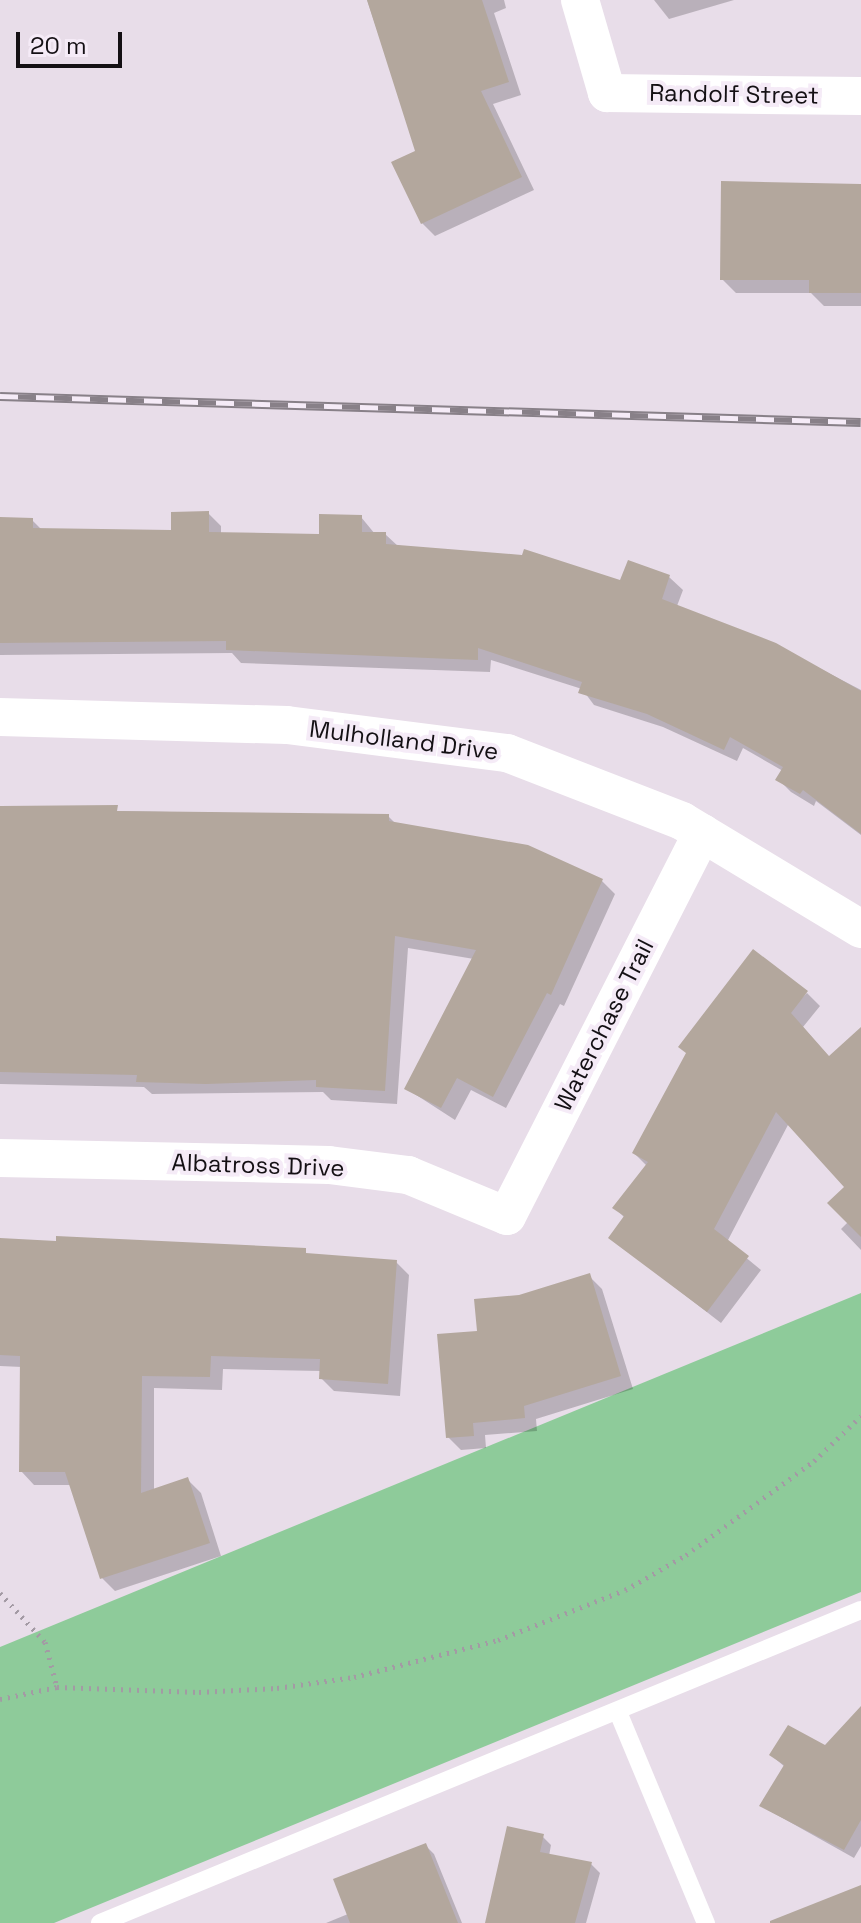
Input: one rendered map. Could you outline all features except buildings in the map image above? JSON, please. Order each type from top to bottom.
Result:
[{"type":"street","name":"Randolf Street","points":[[580,0],[607,93],[861,96]]},
{"type":"street","name":"Mulholland Drive","points":[[0,717],[287,725],[507,753],[702,833],[861,929]]},
{"type":"street","name":"Waterchase Trail","points":[[507,1216],[702,833]]},
{"type":"street","name":"Albatross Drive","points":[[0,1158],[329,1165],[408,1175],[507,1216]]},
{"type":"lane","points":[[100,1923],[861,1610]]},
{"type":"lane","points":[[618,1712],[706,1923]]},
{"type":"path","points":[[0,1699],[57,1687],[199,1692],[277,1688],[354,1677],[498,1640],[625,1590],[686,1555],[814,1461],[861,1416]]},
{"type":"path","points":[[0,1593],[45,1642],[57,1687]]},
{"type":"green space","points":[[861,1293],[861,1592],[54,1923],[0,1923],[0,1647]]},
{"type":"railway","points":[[0,396],[861,422]]}]
